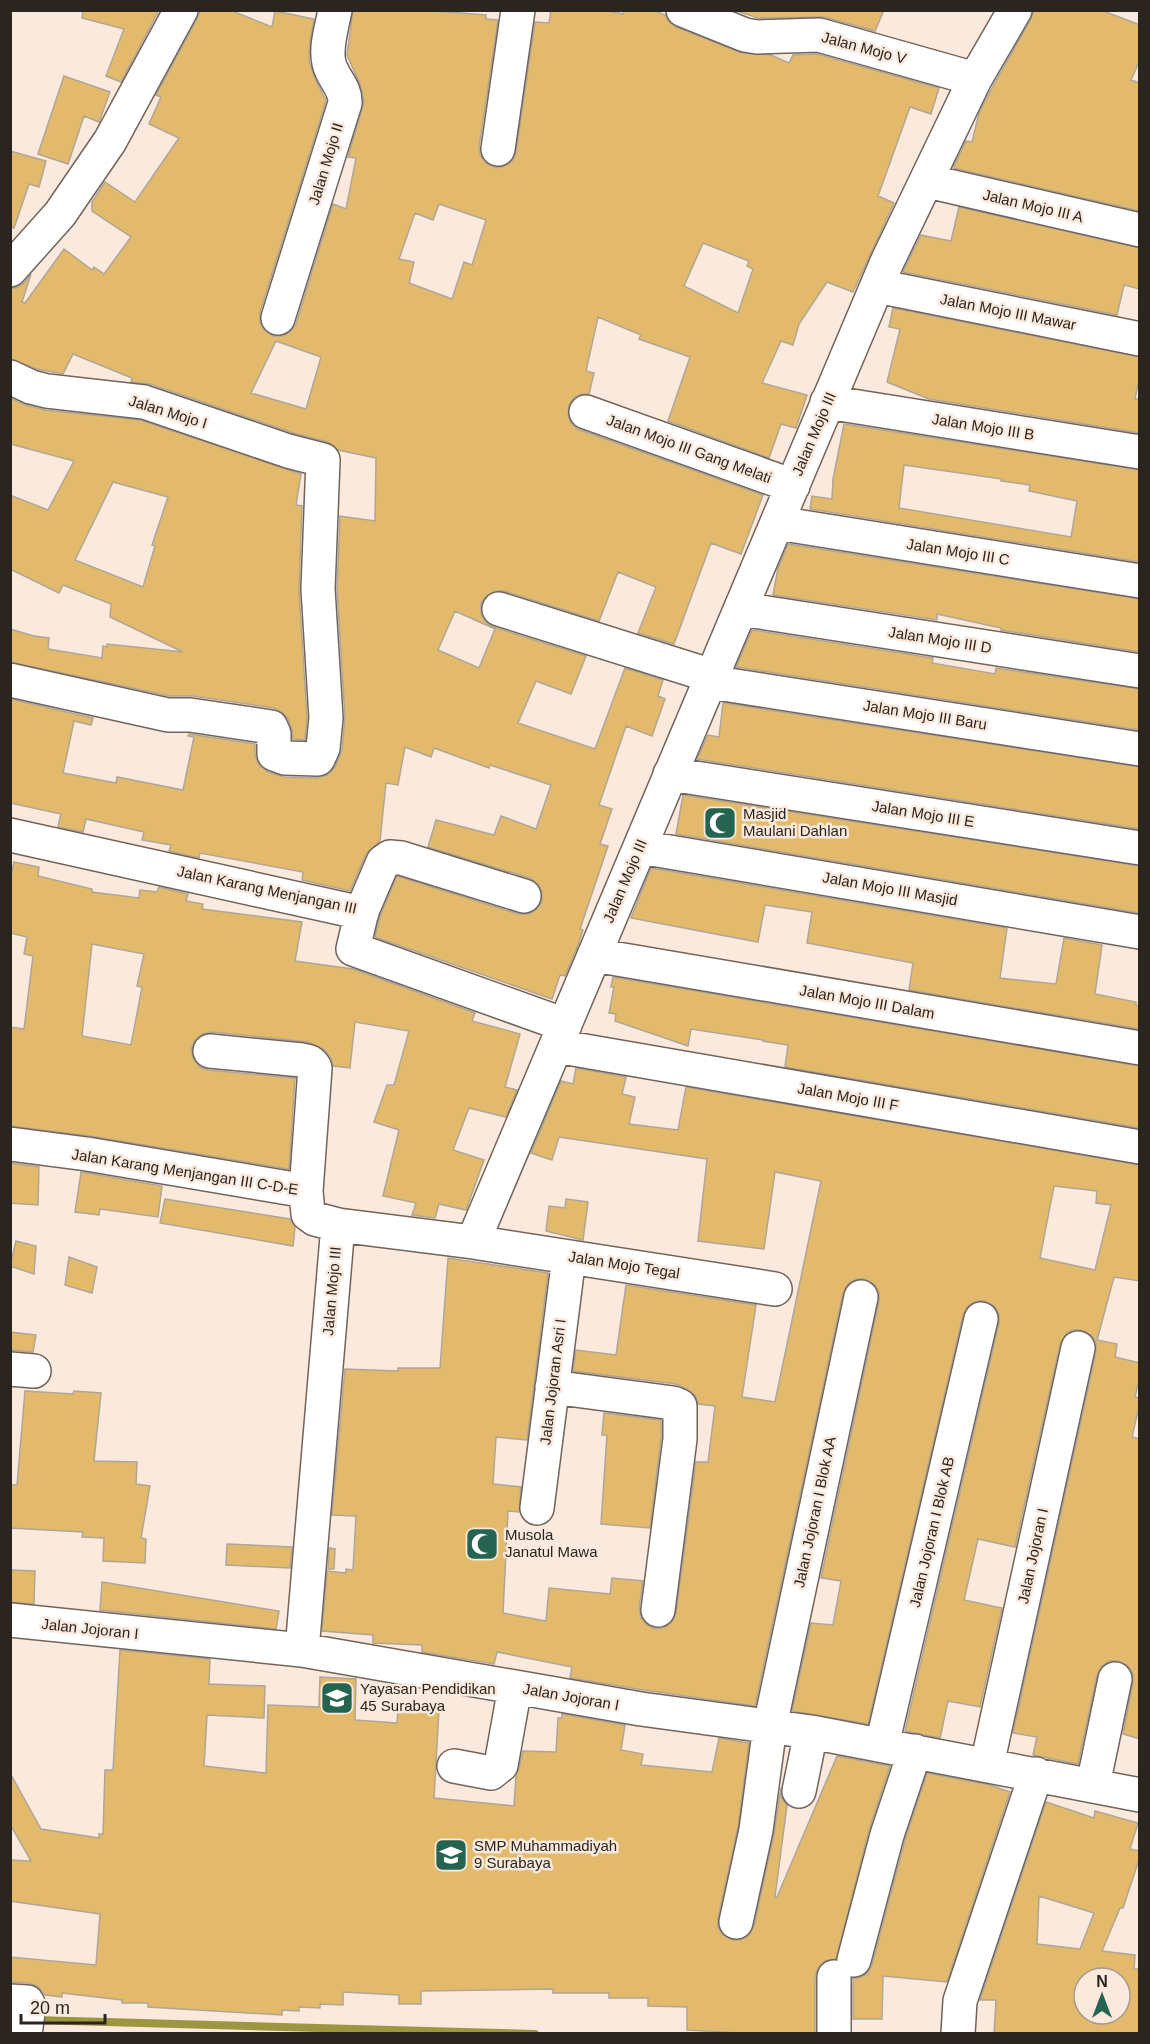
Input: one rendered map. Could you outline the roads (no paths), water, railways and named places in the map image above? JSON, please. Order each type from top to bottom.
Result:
[{"type":"street","points":[[12,267],[60,214],[110,141],[181,10]]},
{"type":"street","name":"Jalan Mojo II","points":[[278,318],[345,103],[345,97],[331,70],[328,55],[335,10]]},
{"type":"street","points":[[498,148],[518,10]]},
{"type":"street","name":"Jalan Mojo V","points":[[683,10],[745,35],[757,37],[819,35],[975,79]]},
{"type":"street","name":"Jalan Mojo III","points":[[302,1650],[338,1225],[473,1242],[877,286],[975,79],[1015,10]]},
{"type":"street","name":"Jalan Mojo III A","points":[[927,181],[1140,230]]},
{"type":"street","name":"Jalan Mojo III Mawar","points":[[877,286],[1140,339]]},
{"type":"street","name":"Jalan Mojo I","points":[[10,377],[31,387],[47,391],[144,402],[288,451],[323,460],[318,589],[326,718],[323,748],[318,759],[285,758],[274,754],[274,734],[271,727],[190,715],[168,715],[10,680]]},
{"type":"street","name":"Jalan Mojo III B","points":[[827,402],[1140,452]]},
{"type":"street","name":"Jalan Mojo III Gang Melati","points":[[586,412],[793,486]]},
{"type":"street","name":"Jalan Mojo III C","points":[[777,524],[1140,582]]},
{"type":"street","name":"Jalan Mojo III Baru","points":[[499,609],[711,679],[1140,749]]},
{"type":"street","name":"Jalan Mojo III D","points":[[741,609],[1140,671]]},
{"type":"street","name":"Jalan Mojo III E","points":[[670,774],[1140,848]]},
{"type":"street","name":"Jalan Karang Menjangan III","points":[[10,835],[363,913],[383,862],[394,856],[524,896]]},
{"type":"street","name":"Jalan Mojo III Masjid","points":[[640,847],[1140,932]]},
{"type":"street","name":"Jalan Mojo III F","points":[[363,913],[353,947],[355,950],[560,1035],[1140,1148]]},
{"type":"street","name":"Jalan Mojo III Dalam","points":[[594,955],[1140,1048]]},
{"type":"street","points":[[210,1051],[309,1061],[313,1064],[315,1068],[306,1191]]},
{"type":"street","name":"Jalan Karang Menjangan III C-D-E","points":[[10,1144],[87,1154],[306,1191],[308,1214],[315,1219],[338,1225]]},
{"type":"street","name":"Jalan Mojo Tegal","points":[[473,1242],[775,1288]]},
{"type":"street","name":"Jalan Jojoran Asri I","points":[[537,1508],[569,1257]]},
{"type":"street","name":"Jalan Jojoran I Blok AA","points":[[736,1922],[756,1830],[770,1726],[861,1297]]},
{"type":"street","name":"Jalan Jojoran I Blok AB","points":[[882,1745],[981,1320]]},
{"type":"street","name":"Jalan Jojoran I","points":[[987,1765],[1078,1348]]},
{"type":"street","points":[[552,1388],[673,1403],[680,1406],[680,1439],[658,1610]]},
{"type":"street","name":"Jalan Jojoran I","points":[[10,1620],[302,1650],[641,1709],[811,1732],[1140,1795]]},
{"type":"street","points":[[1093,1785],[1115,1679]]},
{"type":"street","points":[[454,1766],[491,1773],[501,1765],[515,1688]]},
{"type":"street","points":[[799,1791],[811,1732]]},
{"type":"street","points":[[834,2034],[844,1969],[915,1751]]},
{"type":"street","points":[[957,2034],[960,2001],[1036,1774]]},
{"type":"waterway","points":[[35,2020],[535,2034]]},
{"type":"place","name":"Masjid Maulani Dahlan","points":[[720,823]]},
{"type":"place","name":"Musola Janatul Mawa","points":[[482,1544]]},
{"type":"place","name":"Yayasan Pendidikan 45 Surabaya","points":[[337,1698]]},
{"type":"place","name":"SMP Muhammadiyah 9 Surabaya","points":[[451,1855]]}]
